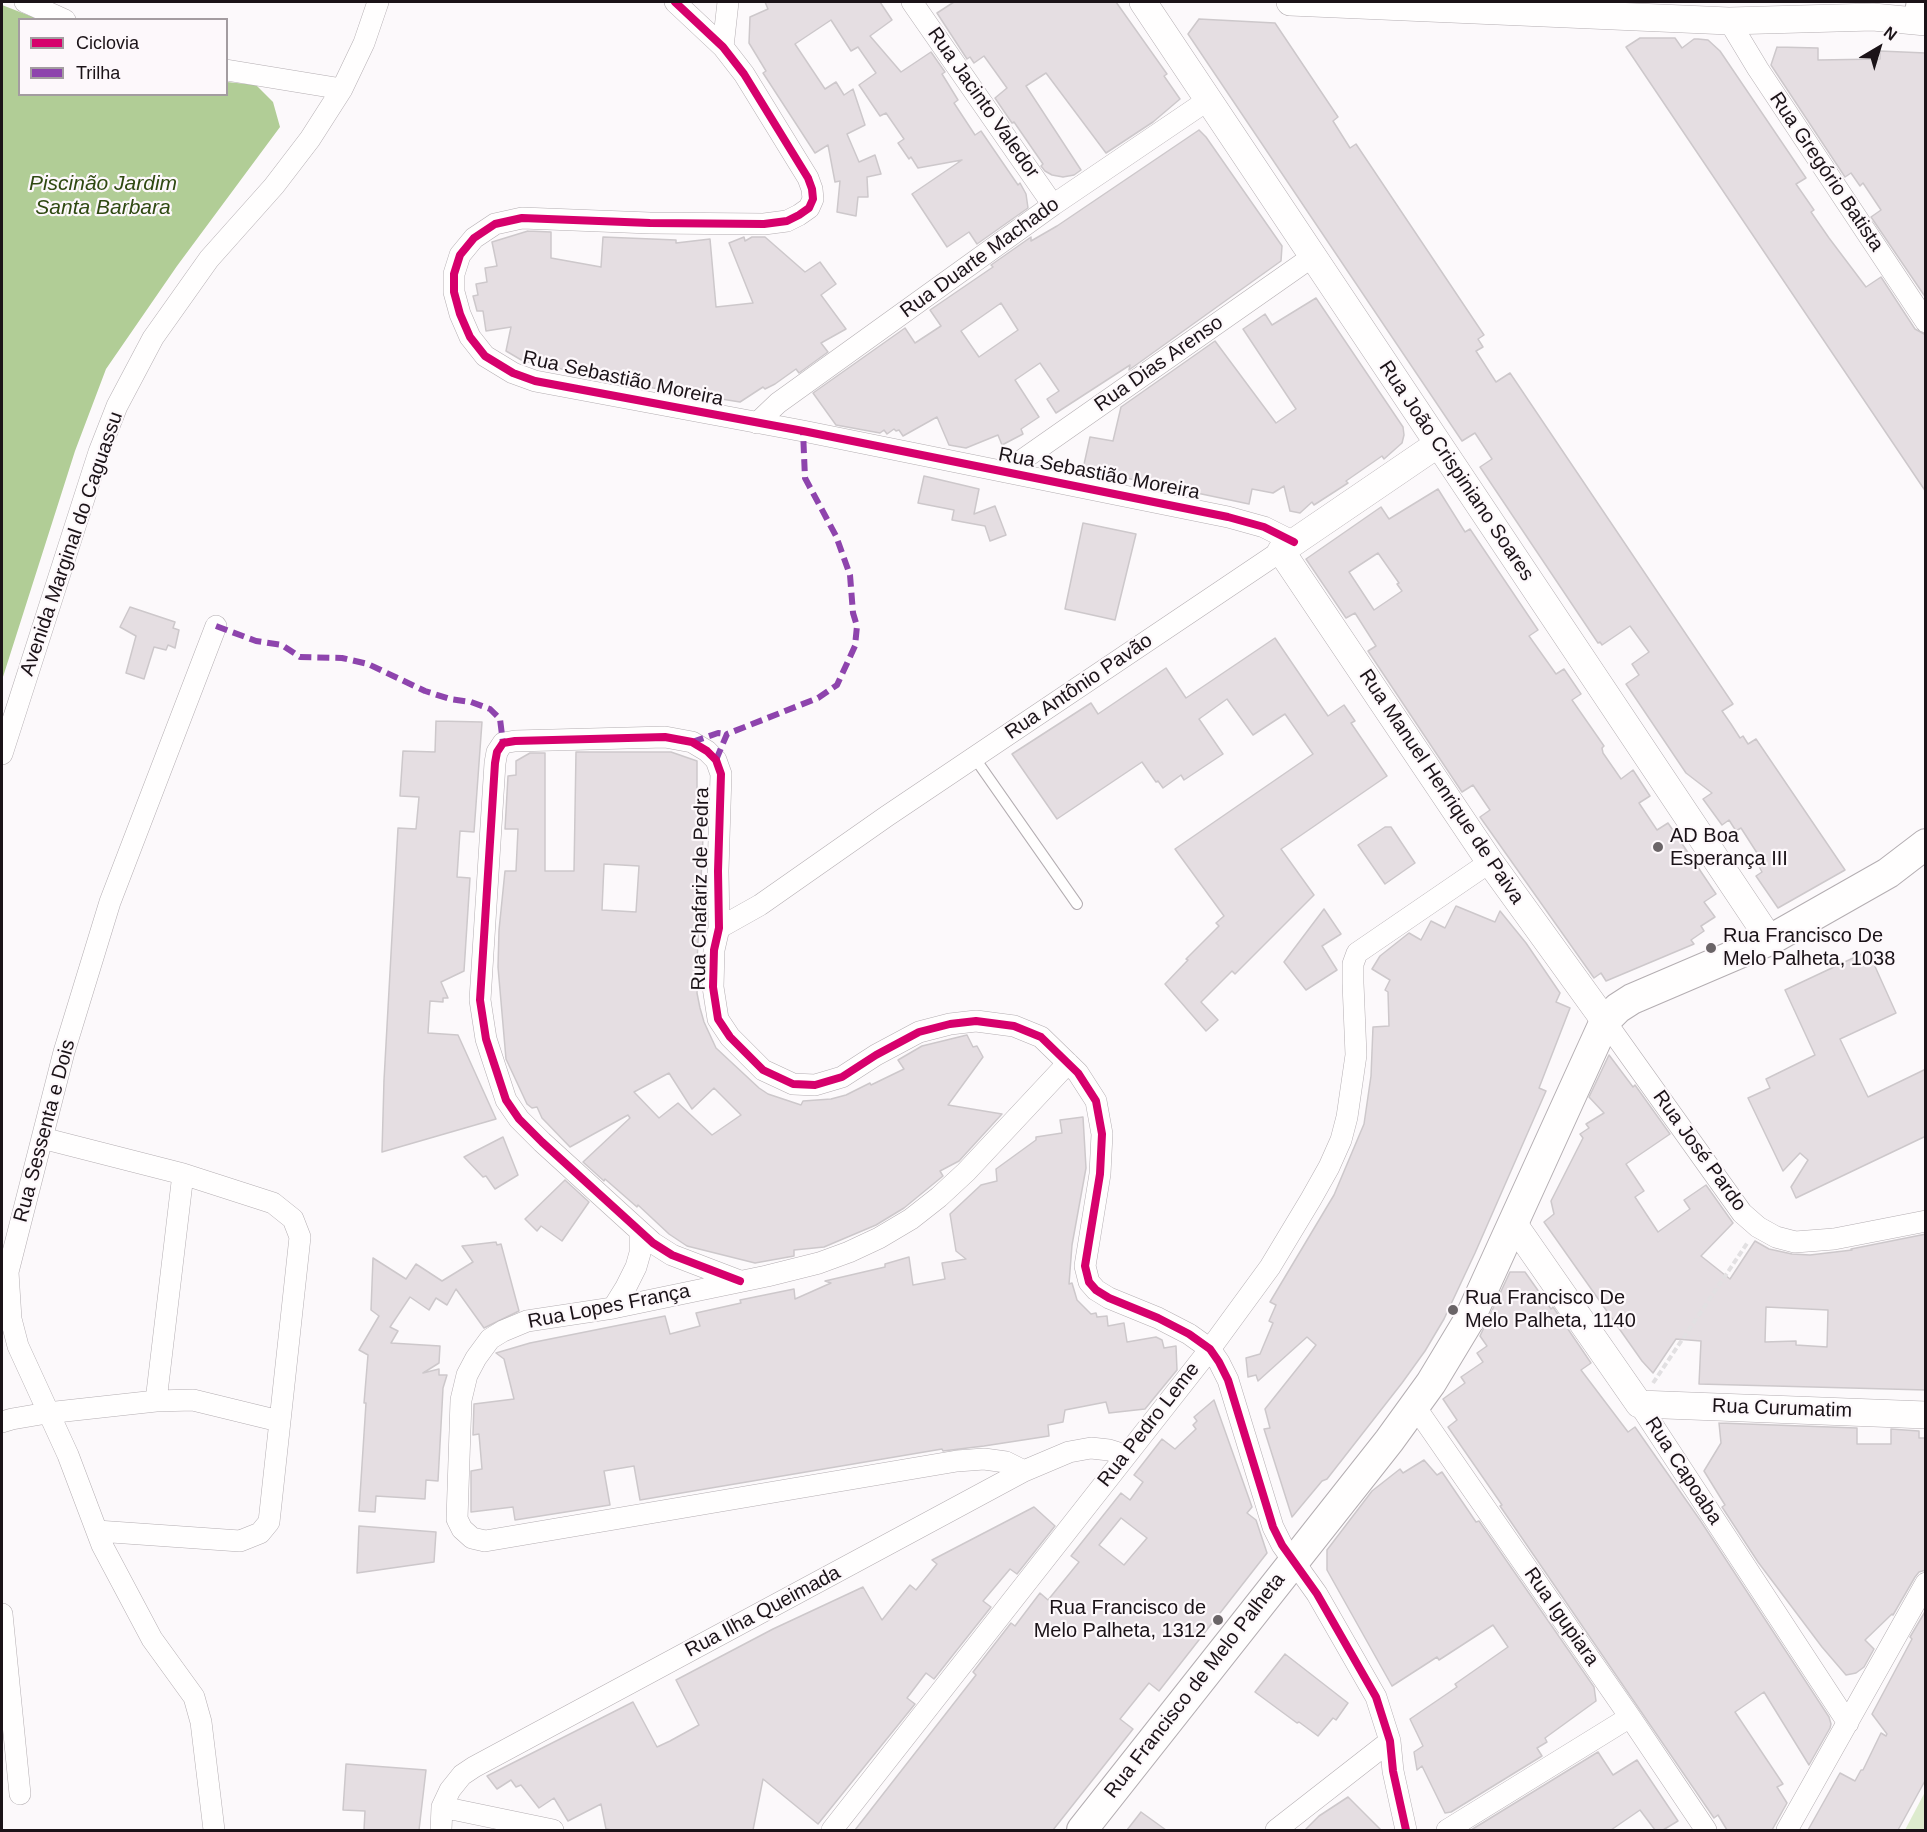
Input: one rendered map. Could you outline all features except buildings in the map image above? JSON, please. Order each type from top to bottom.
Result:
[{"type":"main road","name":"Rua Francisco de Melo Palheta","points":[[1082,1830],[1389,1441],[1431,1383],[1469,1320],[1605,1021],[1618,1008],[1632,999],[1770,940],[1888,873],[1926,844]]},
{"type":"street","name":"Avenida Marginal do Caguassu","points":[[2,754],[99,452],[117,406],[159,330],[209,259],[274,186],[310,139],[342,89],[364,43],[378,2]]},
{"type":"street","name":"Rua Sebastião Moreira","points":[[675,2],[723,47],[744,75],[808,178],[813,199],[809,208],[787,221],[764,224],[650,223],[522,218],[495,224],[474,238],[460,255],[454,274],[454,292],[460,314],[470,337],[485,356],[513,373],[535,381],[1228,517],[1264,527],[1288,546]]},
{"type":"street","points":[[723,47],[728,2]]},
{"type":"street","name":"Rua Jacinto Valedor","points":[[912,2],[1053,206]]},
{"type":"street","name":"Rua João Crispiniano Soares","points":[[1143,2],[1770,940]]},
{"type":"street","points":[[1290,2],[1605,8],[1729,21],[1873,17],[1924,13]]},
{"type":"street","points":[[35,5],[61,18]]},
{"type":"street","name":"Rua Gregório Batista","points":[[1729,21],[1758,69],[1926,322]]},
{"type":"street","points":[[228,70],[342,89]]},
{"type":"street","name":"Rua Duarte Machado","points":[[757,423],[778,403],[1053,206],[1208,100]]},
{"type":"street","name":"Rua Dias Arenso","points":[[1005,472],[1312,257]]},
{"type":"street","name":"Rua Antônio Pavão","points":[[719,928],[760,905],[1438,444]]},
{"type":"street","name":"Rua Manuel Henrique de Paiva","points":[[1288,546],[1490,862],[1605,1021]]},
{"type":"street","name":"Rua Sessenta e Dois","points":[[214,1830],[201,1722],[194,1697],[152,1639],[102,1545],[71,1464],[18,1346],[11,1318],[5,1270],[64,1052],[110,903],[216,626]]},
{"type":"street","name":"Rua Chafariz de Pedra","points":[[740,1281],[672,1255],[653,1244],[519,1119],[506,1100],[489,1049],[480,1000],[495,763],[497,752],[503,743],[665,737],[692,742],[716,760],[720,774],[717,871],[719,928],[714,950],[712,987],[718,1019],[730,1037],[763,1070],[793,1084],[815,1085],[842,1077],[876,1055],[919,1032],[950,1024],[976,1021],[1014,1026],[1041,1037],[1078,1073],[1096,1101],[1102,1134],[1100,1174],[1085,1266],[1089,1282],[1096,1290],[1109,1298],[1190,1334],[1210,1349]]},
{"type":"street","name":"Rua Pedro Leme","points":[[832,1830],[1210,1349],[1270,1267],[1329,1167],[1341,1140],[1347,1118],[1356,1055],[1353,964],[1358,953],[1490,862]]},
{"type":"street","name":"Rua José Pardo","points":[[1605,1021],[1742,1213],[1758,1227],[1776,1237],[1795,1242],[1834,1239],[1926,1221]]},
{"type":"street","name":"Rua Lopes França","points":[[1024,1471],[1006,1462],[984,1459],[957,1461],[485,1541],[472,1538],[462,1529],[457,1519],[461,1400],[467,1375],[490,1339],[526,1321],[613,1308],[777,1274],[819,1263],[879,1238],[911,1219],[966,1172],[1068,1063]]},
{"type":"street","points":[[42,1138],[183,1174],[273,1203],[293,1219],[300,1237],[269,1522],[261,1533],[240,1541],[97,1531]]},
{"type":"street","points":[[156,1401],[183,1174]]},
{"type":"street","name":"Rua Capoaba","points":[[1514,1223],[1639,1404],[1848,1723]]},
{"type":"street","points":[[613,1308],[636,1267],[640,1252],[640,1232]]},
{"type":"street","points":[[1210,1349],[1228,1380],[1273,1527],[1282,1545],[1317,1594],[1376,1697],[1390,1741],[1393,1771],[1406,1830]]},
{"type":"street","points":[[2,1422],[47,1413],[156,1401],[193,1400],[279,1421]]},
{"type":"street","name":"Rua Curumatim","points":[[1639,1404],[1926,1415]]},
{"type":"street","name":"Rua Igupiara","points":[[1414,1405],[1706,1830]]},
{"type":"street","name":"Rua Ilha Queimada","points":[[441,1830],[442,1807],[450,1790],[462,1775],[474,1767],[1024,1471],[1069,1452],[1091,1448],[1125,1455]]},
{"type":"street","points":[[1787,1830],[1926,1583]]},
{"type":"street","points":[[2,1614],[20,1794]]},
{"type":"street","points":[[1447,1830],[1630,1717]]},
{"type":"street","points":[[1276,1830],[1390,1741]]},
{"type":"street","points":[[442,1807],[553,1830]]},
{"type":"lane","points":[[974,758],[1077,904]]},
{"type":"path","points":[[1639,1404],[1758,1227]]},
{"type":"shaded area","points":[[1925,1792],[1925,1830],[1905,1830]]},
{"type":"water","name":"Piscinão Jardim Santa Barbara","points":[[2,5],[35,18],[18,18],[18,96],[228,96],[228,82],[256,85],[273,102],[280,127],[177,266],[106,369],[75,451],[2,680]]},
{"type":"marked path","points":[[716,760],[727,734],[818,698],[837,685],[855,646],[857,626],[853,613],[850,575],[836,536],[805,478],[803,431]]},
{"type":"marked path","points":[[216,626],[256,641],[282,645],[300,657],[342,658],[368,664],[425,691],[490,709],[500,719],[503,743]]},
{"type":"marked path","points":[[692,742],[718,733],[727,734]]},
{"type":"cycle path","points":[[675,2],[723,47],[744,74],[808,178],[813,199],[809,208],[787,221],[764,224],[650,223],[522,218],[495,224],[474,238],[460,255],[454,274],[454,292],[460,314],[470,337],[485,356],[513,373],[535,381],[803,431],[1228,517],[1264,527],[1294,542]]},
{"type":"cycle path","points":[[740,1281],[672,1255],[653,1243],[542,1142],[519,1119],[506,1100],[486,1039],[480,1000],[495,763],[497,752],[503,743],[665,737],[692,742],[716,760],[721,774],[719,928],[714,950],[713,987],[718,1019],[730,1037],[763,1070],[793,1084],[815,1085],[842,1077],[876,1055],[919,1032],[950,1024],[976,1021],[1014,1026],[1041,1037],[1078,1073],[1096,1101],[1102,1134],[1100,1174],[1085,1266],[1089,1282],[1096,1290],[1109,1298],[1158,1318],[1189,1334],[1210,1349],[1219,1362],[1228,1380],[1273,1527],[1282,1545],[1317,1594],[1376,1697],[1390,1741],[1393,1771],[1406,1830]]},
{"type":"place","name":"AD Boa Esperança III","points":[[1658,847]]},
{"type":"place","name":"Rua Francisco De Melo Palheta, 1038","points":[[1711,948]]},
{"type":"place","name":"Rua Francisco De Melo Palheta, 1140","points":[[1453,1310]]},
{"type":"place","name":"Rua Francisco de Melo Palheta, 1312","points":[[1218,1620]]}]
